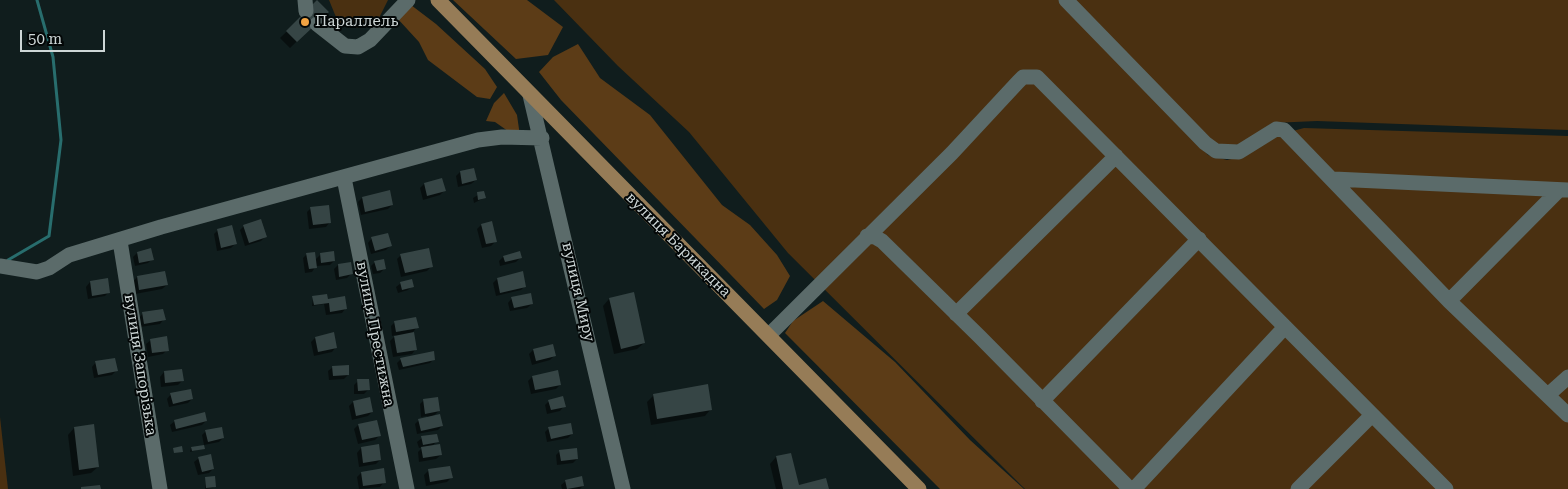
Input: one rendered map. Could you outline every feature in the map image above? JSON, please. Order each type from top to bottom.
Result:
[{"type":"main road","name":"вулиця Барикадна","points":[[438,0],[920,489]]},
{"type":"street","points":[[317,24],[346,46],[358,46],[370,40],[408,0]]},
{"type":"street","points":[[1066,0],[1205,143],[1216,151],[1238,152],[1276,129],[1284,130],[1334,179],[1449,301],[1568,414]]},
{"type":"street","points":[[769,335],[952,154],[1023,77],[1037,77],[1199,239],[1284,328],[1446,489]]},
{"type":"street","name":"вулиця Миру","points":[[530,95],[542,138],[623,489]]},
{"type":"street","points":[[0,266],[37,272],[49,268],[69,255],[161,227],[478,140],[502,137],[542,138]]},
{"type":"street","points":[[956,314],[1116,156]]},
{"type":"street","name":"вулиця Престижна","points":[[344,178],[407,489]]},
{"type":"street","points":[[1334,179],[1564,190]]},
{"type":"street","points":[[1449,301],[1564,190]]},
{"type":"street","points":[[868,236],[882,241],[1132,489],[1284,328]]},
{"type":"street","points":[[1042,401],[1199,239]]},
{"type":"street","name":"вулиця Запорізька","points":[[120,241],[160,489]]},
{"type":"street","points":[[1549,394],[1568,377]]},
{"type":"street","points":[[1298,489],[1372,415]]},
{"type":"shaded area","points":[[329,0],[388,0],[378,20],[359,28],[338,22]]},
{"type":"shaded area","points":[[453,0],[527,0],[563,27],[548,55],[516,59]]},
{"type":"shaded area","points":[[554,0],[1070,0],[1208,155],[1227,160],[1240,157],[1274,136],[1304,128],[1568,136],[1568,489],[1025,489],[788,253],[689,132],[618,66]]},
{"type":"shaded area","points":[[1075,0],[1568,0],[1568,130],[1317,121],[1272,123],[1245,143],[1225,147],[1213,142]]},
{"type":"shaded area","points":[[411,5],[436,24],[485,69],[497,87],[490,99],[477,97],[428,60],[419,42],[397,18]]},
{"type":"shaded area","points":[[578,44],[600,78],[650,115],[722,205],[750,225],[777,255],[790,276],[777,300],[764,309],[561,100],[539,72],[553,57]]},
{"type":"shaded area","points":[[504,93],[517,115],[520,136],[515,136],[495,122],[486,121],[494,103]]},
{"type":"shaded area","points":[[823,301],[895,362],[970,440],[1024,489],[940,489],[785,333],[793,321]]},
{"type":"shaded area","points":[[0,417],[8,489],[0,489]]},
{"type":"building","points":[[317,0],[329,12],[297,42],[286,31]]},
{"type":"building","points":[[474,168],[477,180],[462,184],[460,171]]},
{"type":"building","points":[[442,178],[446,191],[427,196],[424,183]]},
{"type":"building","points":[[390,190],[393,205],[365,212],[362,197]]},
{"type":"building","points":[[484,191],[486,198],[478,200],[477,192]]},
{"type":"building","points":[[329,205],[331,223],[313,225],[310,207]]},
{"type":"building","points":[[261,219],[267,237],[249,243],[243,225]]},
{"type":"building","points":[[492,221],[497,242],[486,244],[481,224]]},
{"type":"building","points":[[232,225],[237,244],[221,248],[217,229]]},
{"type":"building","points":[[388,233],[392,246],[375,251],[371,237]]},
{"type":"building","points":[[151,248],[154,260],[139,263],[137,252]]},
{"type":"building","points":[[429,248],[433,267],[405,273],[400,254]]},
{"type":"building","points":[[334,251],[335,261],[321,263],[320,253]]},
{"type":"building","points":[[520,251],[522,258],[505,262],[503,256]]},
{"type":"building","points":[[315,252],[317,268],[309,269],[306,253]]},
{"type":"building","points":[[384,259],[386,269],[377,271],[374,261]]},
{"type":"building","points":[[351,262],[353,274],[339,277],[338,264]]},
{"type":"building","points":[[165,271],[168,285],[139,290],[137,276]]},
{"type":"building","points":[[523,271],[526,287],[500,293],[497,278]]},
{"type":"building","points":[[108,278],[110,293],[92,296],[90,281]]},
{"type":"building","points":[[412,279],[414,287],[402,290],[400,282]]},
{"type":"building","points":[[634,292],[645,343],[621,349],[609,298]]},
{"type":"building","points":[[531,293],[533,304],[514,308],[511,297]]},
{"type":"building","points":[[327,294],[328,299],[345,296],[347,309],[330,312],[329,303],[314,305],[312,296]]},
{"type":"building","points":[[163,309],[166,320],[144,324],[142,312]]},
{"type":"building","points":[[416,317],[419,328],[396,332],[394,321]]},
{"type":"building","points":[[334,332],[337,348],[318,352],[315,337]]},
{"type":"building","points":[[414,332],[417,350],[397,353],[394,336]]},
{"type":"building","points":[[167,336],[169,351],[152,353],[150,339]]},
{"type":"building","points":[[553,344],[556,356],[536,361],[533,349]]},
{"type":"building","points":[[434,351],[435,360],[403,367],[400,358]]},
{"type":"building","points":[[115,358],[118,371],[98,375],[95,361]]},
{"type":"building","points":[[349,365],[349,375],[333,376],[332,366]]},
{"type":"building","points":[[182,369],[184,381],[165,383],[164,371]]},
{"type":"building","points":[[558,370],[561,385],[535,390],[532,376]]},
{"type":"building","points":[[357,379],[369,379],[370,390],[358,391]]},
{"type":"building","points":[[708,384],[712,410],[657,419],[653,394]]},
{"type":"building","points":[[191,389],[193,399],[173,404],[170,393]]},
{"type":"building","points":[[563,396],[566,407],[551,410],[548,400]]},
{"type":"building","points":[[370,397],[373,412],[356,416],[353,401]]},
{"type":"building","points":[[438,397],[440,411],[425,414],[423,399]]},
{"type":"building","points":[[205,412],[207,421],[176,429],[174,420]]},
{"type":"building","points":[[440,414],[443,426],[421,431],[418,419]]},
{"type":"building","points":[[377,420],[381,436],[362,440],[358,424]]},
{"type":"building","points":[[571,423],[573,434],[551,439],[548,427]]},
{"type":"building","points":[[94,424],[99,467],[79,470],[74,427]]},
{"type":"building","points":[[222,427],[224,438],[208,442],[205,430]]},
{"type":"building","points":[[437,434],[439,442],[423,445],[421,436]]},
{"type":"building","points":[[379,444],[381,460],[363,463],[361,447]]},
{"type":"building","points":[[440,444],[442,455],[423,458],[421,447]]},
{"type":"building","points":[[204,445],[205,449],[192,451],[191,447]]},
{"type":"building","points":[[182,446],[183,452],[174,453],[173,448]]},
{"type":"building","points":[[577,448],[578,459],[561,461],[559,450]]},
{"type":"building","points":[[791,453],[799,485],[826,478],[829,489],[783,489],[776,456]]},
{"type":"building","points":[[211,454],[214,469],[202,472],[198,457]]},
{"type":"building","points":[[450,466],[453,478],[430,482],[428,469]]},
{"type":"building","points":[[384,468],[386,483],[363,486],[361,472]]},
{"type":"building","points":[[215,476],[216,487],[206,488],[205,477]]},
{"type":"building","points":[[582,476],[584,486],[567,489],[565,480]]},
{"type":"building","points":[[100,485],[101,489],[81,489],[81,487]]},
{"type":"waterway","points":[[8,260],[49,236],[61,140],[53,57],[37,0]]},
{"type":"place","name":"Параллель","points":[[305,22]]}]
